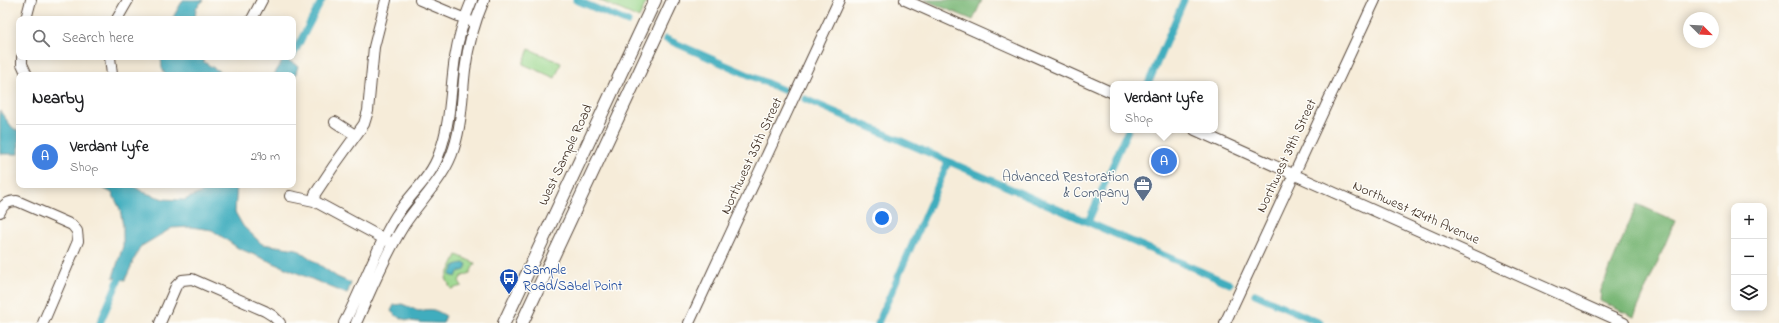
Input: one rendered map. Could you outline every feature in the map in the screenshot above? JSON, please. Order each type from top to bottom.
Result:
[{"type":"main road","name":"West Sample Road","points":[[504,323],[655,0]]},
{"type":"main road","points":[[522,323],[673,0]]},
{"type":"street","points":[[27,16],[32,0]]},
{"type":"street","points":[[119,16],[128,0]]},
{"type":"street","points":[[254,16],[262,0]]},
{"type":"street","points":[[314,201],[315,194],[364,124],[368,111],[374,47],[386,0]]},
{"type":"street","points":[[420,0],[474,23]]},
{"type":"street","points":[[344,323],[383,238],[397,214],[433,168],[439,156],[449,121],[455,59],[464,19],[472,0]]},
{"type":"street","points":[[356,323],[404,225],[441,175],[454,149],[460,124],[465,70],[474,23],[484,0]]},
{"type":"street","name":"Northwest 35th Street","points":[[689,323],[839,0]]},
{"type":"street","points":[[905,0],[1110,92]]},
{"type":"street","name":"Northwest 39th Street","points":[[1225,323],[1375,0]]},
{"type":"street","points":[[22,60],[26,72]]},
{"type":"street","points":[[110,60],[112,72]]},
{"type":"street","points":[[335,122],[355,135]]},
{"type":"street","name":"Northwest 124th Avenue","points":[[1202,133],[1624,323]]},
{"type":"street","points":[[439,156],[449,160]]},
{"type":"street","points":[[290,196],[314,201],[394,244]]},
{"type":"street","points":[[0,212],[2,206],[10,201],[17,201],[72,225],[77,231],[78,241],[43,323]]},
{"type":"street","points":[[160,323],[176,286],[182,280],[192,279],[265,311],[280,323]]},
{"type":"green space","points":[[599,0],[647,0],[639,18]]},
{"type":"green space","points":[[925,0],[982,0],[973,20]]},
{"type":"green space","points":[[529,49],[561,63],[555,78],[523,64]]},
{"type":"green space","points":[[1637,204],[1675,221],[1634,317],[1600,301],[1601,290]]},
{"type":"green space","points":[[457,255],[475,263],[470,273],[461,277],[459,281],[462,286],[451,289],[446,278]]},
{"type":"water","points":[[183,0],[204,0],[196,8],[195,16],[174,16]]},
{"type":"water","points":[[161,60],[203,60],[220,72],[164,72]]},
{"type":"water","points":[[283,60],[288,60],[298,66],[296,73],[276,72]]},
{"type":"water","points":[[0,111],[12,127],[16,130],[16,154],[0,154]]},
{"type":"water","points":[[103,188],[137,188],[143,192],[164,199],[184,200],[209,188],[237,188],[235,212],[243,226],[262,244],[297,249],[337,277],[351,283],[347,294],[238,248],[212,230],[191,227],[172,228],[140,247],[125,280],[113,277],[123,246],[123,226],[120,209],[112,193]]},
{"type":"water","points":[[463,263],[467,264],[465,270],[458,272],[456,277],[450,275],[455,265]]},
{"type":"water","points":[[402,304],[419,311],[433,310],[446,316],[443,323],[414,322],[400,318],[391,311],[394,305]]},
{"type":"waterway","points":[[296,49],[322,0]]},
{"type":"waterway","points":[[576,0],[628,22]]},
{"type":"waterway","points":[[1149,81],[1184,0]]},
{"type":"waterway","points":[[666,39],[783,90]]},
{"type":"waterway","points":[[805,99],[1230,284]]},
{"type":"waterway","points":[[1088,222],[1127,133]]},
{"type":"waterway","points":[[878,323],[948,162]]},
{"type":"waterway","points":[[100,323],[119,279]]},
{"type":"waterway","points":[[1255,294],[1320,323]]},
{"type":"place","name":"Verdant Lyfe","points":[[1164,161]]},
{"type":"place","name":"Advanced Restoration & Company","points":[[1143,202]]},
{"type":"place","name":"Sample Road/Sabel Point","points":[[509,295]]}]
